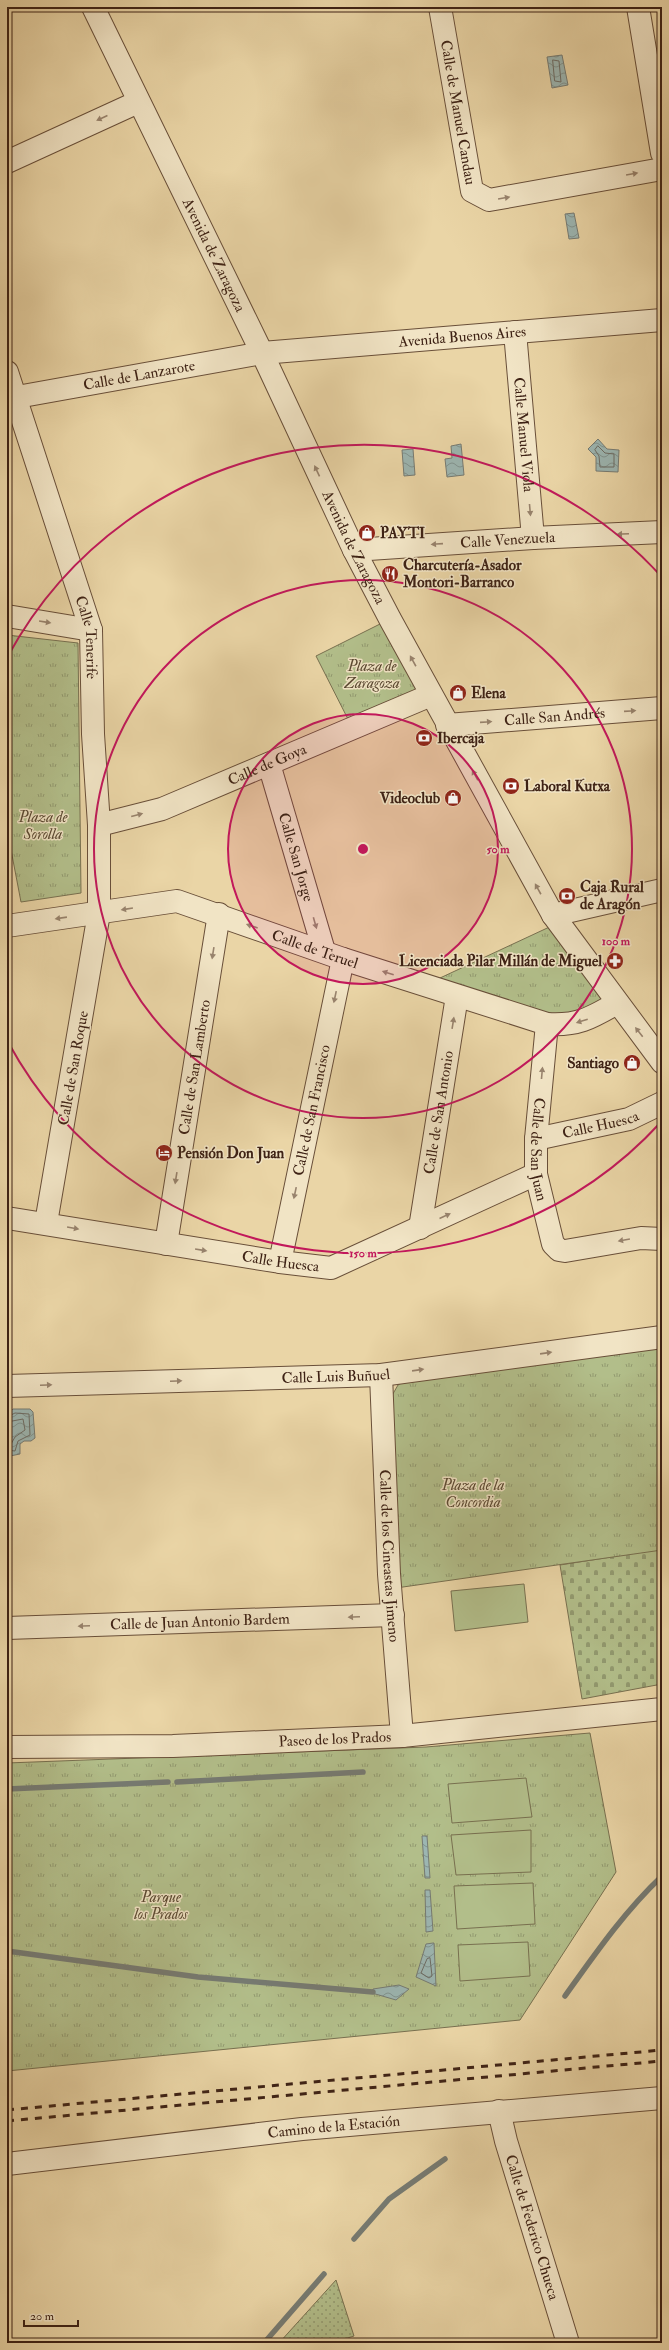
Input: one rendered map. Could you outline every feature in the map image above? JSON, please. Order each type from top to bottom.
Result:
[{"type":"street","name":"Avenida de Zaragoza","points":[[92,7],[262,354],[354,550],[431,696],[553,915],[662,1062]]},
{"type":"street","name":"Calle de Manuel Candau","points":[[440,7],[472,191],[489,200],[662,169]]},
{"type":"street","points":[[638,7],[662,153]]},
{"type":"street","points":[[7,162],[138,102]]},
{"type":"street","name":"Avenida Buenos Aires","points":[[262,354],[662,320]]},
{"type":"street","name":"Calle Manuel Viola","points":[[515,332],[533,538]]},
{"type":"street","name":"Calle de Lanzarote","points":[[17,397],[262,354]]},
{"type":"street","name":"Calle Tenerife","points":[[7,372],[17,397],[91,630],[93,734],[99,825],[99,913]]},
{"type":"street","name":"Calle Venezuela","points":[[354,550],[533,538],[662,532]]},
{"type":"street","points":[[7,616],[91,630]]},
{"type":"street","name":"Calle de Goya","points":[[99,825],[162,809],[431,696]]},
{"type":"street","name":"Calle San Andrés","points":[[447,725],[662,708]]},
{"type":"street","name":"Calle San Jorge","points":[[269,764],[324,950]]},
{"type":"street","points":[[553,915],[662,890]]},
{"type":"street","name":"Calle de Teruel","points":[[7,926],[177,901],[324,950],[343,959],[547,1024],[566,1026],[589,1018],[617,1003]]},
{"type":"street","name":"Calle de San Roque","points":[[46,1223],[99,913]]},
{"type":"street","name":"Calle de San Lamberto","points":[[166,1244],[219,914]]},
{"type":"street","name":"Calle de San Francisco","points":[[280,1262],[343,959]]},
{"type":"street","name":"Calle de San Antonio","points":[[420,1228],[457,996]]},
{"type":"street","name":"Calle de San Juan","points":[[547,1024],[536,1139],[536,1174],[553,1244],[557,1248],[565,1251],[647,1237],[662,1239]]},
{"type":"street","name":"Calle Huesca","points":[[536,1139],[629,1119],[662,1103]]},
{"type":"street","name":"Calle Huesca","points":[[7,1218],[46,1223],[280,1262],[331,1268],[536,1174]]},
{"type":"street","name":"Calle Luis Buñuel","points":[[7,1386],[381,1375],[662,1338]]},
{"type":"street","name":"Calle de los Cineastas Jimeno","points":[[381,1375],[389,1574],[402,1736]]},
{"type":"street","name":"Calle de Juan Antonio Bardem","points":[[7,1628],[393,1616]]},
{"type":"street","name":"Paseo de los Prados","points":[[7,1747],[173,1746],[402,1736],[662,1709]]},
{"type":"street","name":"Camino de la Estación","points":[[7,2164],[302,2129],[662,2098]]},
{"type":"street","name":"Calle de Federico Chueca","points":[[499,2111],[506,2141],[568,2343]]},
{"type":"green space","name":"Plaza de Zaragoza","points":[[390,619],[431,695],[353,729],[316,656]]},
{"type":"green space","name":"Plaza de Sorolla","points":[[7,635],[78,643],[81,893],[21,902],[7,829]]},
{"type":"green space","points":[[558,923],[617,1003],[566,1026],[425,985]]},
{"type":"green space","name":"Plaza de la Concordia","points":[[662,1342],[662,1550],[396,1588],[390,1399],[398,1385],[408,1379]]},
{"type":"green space","points":[[662,1549],[662,1684],[582,1699],[560,1565]]},
{"type":"green space","points":[[524,1584],[528,1622],[455,1631],[451,1591]]},
{"type":"green space","name":"Parque los Prados","points":[[590,1733],[616,1872],[520,2020],[7,2071],[7,1763],[426,1747]]},
{"type":"green space","points":[[526,1778],[532,1817],[452,1823],[448,1784]]},
{"type":"green space","points":[[531,1830],[531,1872],[456,1875],[451,1835]]},
{"type":"green space","points":[[533,1883],[535,1924],[457,1929],[454,1886]]},
{"type":"green space","points":[[528,1942],[530,1976],[460,1981],[458,1945]]},
{"type":"green space","points":[[336,2280],[354,2336],[331,2343],[279,2343]]},
{"type":"water","points":[[562,55],[568,85],[552,88],[547,57]]},
{"type":"water","points":[[574,213],[579,238],[569,239],[565,214]]},
{"type":"water","points":[[598,439],[607,449],[619,450],[618,472],[596,471],[596,457],[588,449]]},
{"type":"water","points":[[461,444],[464,475],[447,477],[445,459],[452,458],[451,446]]},
{"type":"water","points":[[413,449],[415,475],[404,476],[402,450]]},
{"type":"water","points":[[13,1409],[30,1409],[33,1412],[35,1438],[31,1441],[24,1441],[20,1444],[20,1454],[10,1456],[8,1452],[7,1414]]},
{"type":"water","points":[[422,1836],[427,1836],[430,1878],[425,1878]]},
{"type":"water","points":[[425,1890],[430,1890],[433,1931],[426,1932]]},
{"type":"water","points":[[434,1943],[436,1986],[416,1977],[426,1944]]},
{"type":"water","points":[[399,1985],[409,1989],[396,2000],[372,1993],[373,1989]]},
{"type":"waterway","points":[[177,1782],[363,1772]]},
{"type":"waterway","points":[[7,1789],[168,1782]]},
{"type":"waterway","points":[[565,1996],[599,1949],[635,1904],[662,1876]]},
{"type":"waterway","points":[[7,1951],[198,1977],[373,1992]]},
{"type":"waterway","points":[[354,2239],[389,2199],[445,2159]]},
{"type":"waterway","points":[[264,2343],[324,2274]]},
{"type":"railway","points":[[7,2110],[662,2050]]},
{"type":"railway","points":[[7,2121],[662,2061]]},
{"type":"place","name":"PAYTI","points":[[367,533]]},
{"type":"place","name":"Charcutería-Asador Montori-Barranco","points":[[390,574]]},
{"type":"place","name":"Elena","points":[[458,693]]},
{"type":"place","name":"Ibercaja","points":[[424,738]]},
{"type":"place","name":"Laboral Kutxa","points":[[511,786]]},
{"type":"place","name":"Videoclub","points":[[453,798]]},
{"type":"place","name":"Caja Rural de Aragón","points":[[567,896]]},
{"type":"place","name":"Licenciada Pilar Millán de Miguel","points":[[615,961]]},
{"type":"place","name":"Santiago","points":[[632,1063]]},
{"type":"place","name":"Pensión Don Juan","points":[[164,1153]]}]
